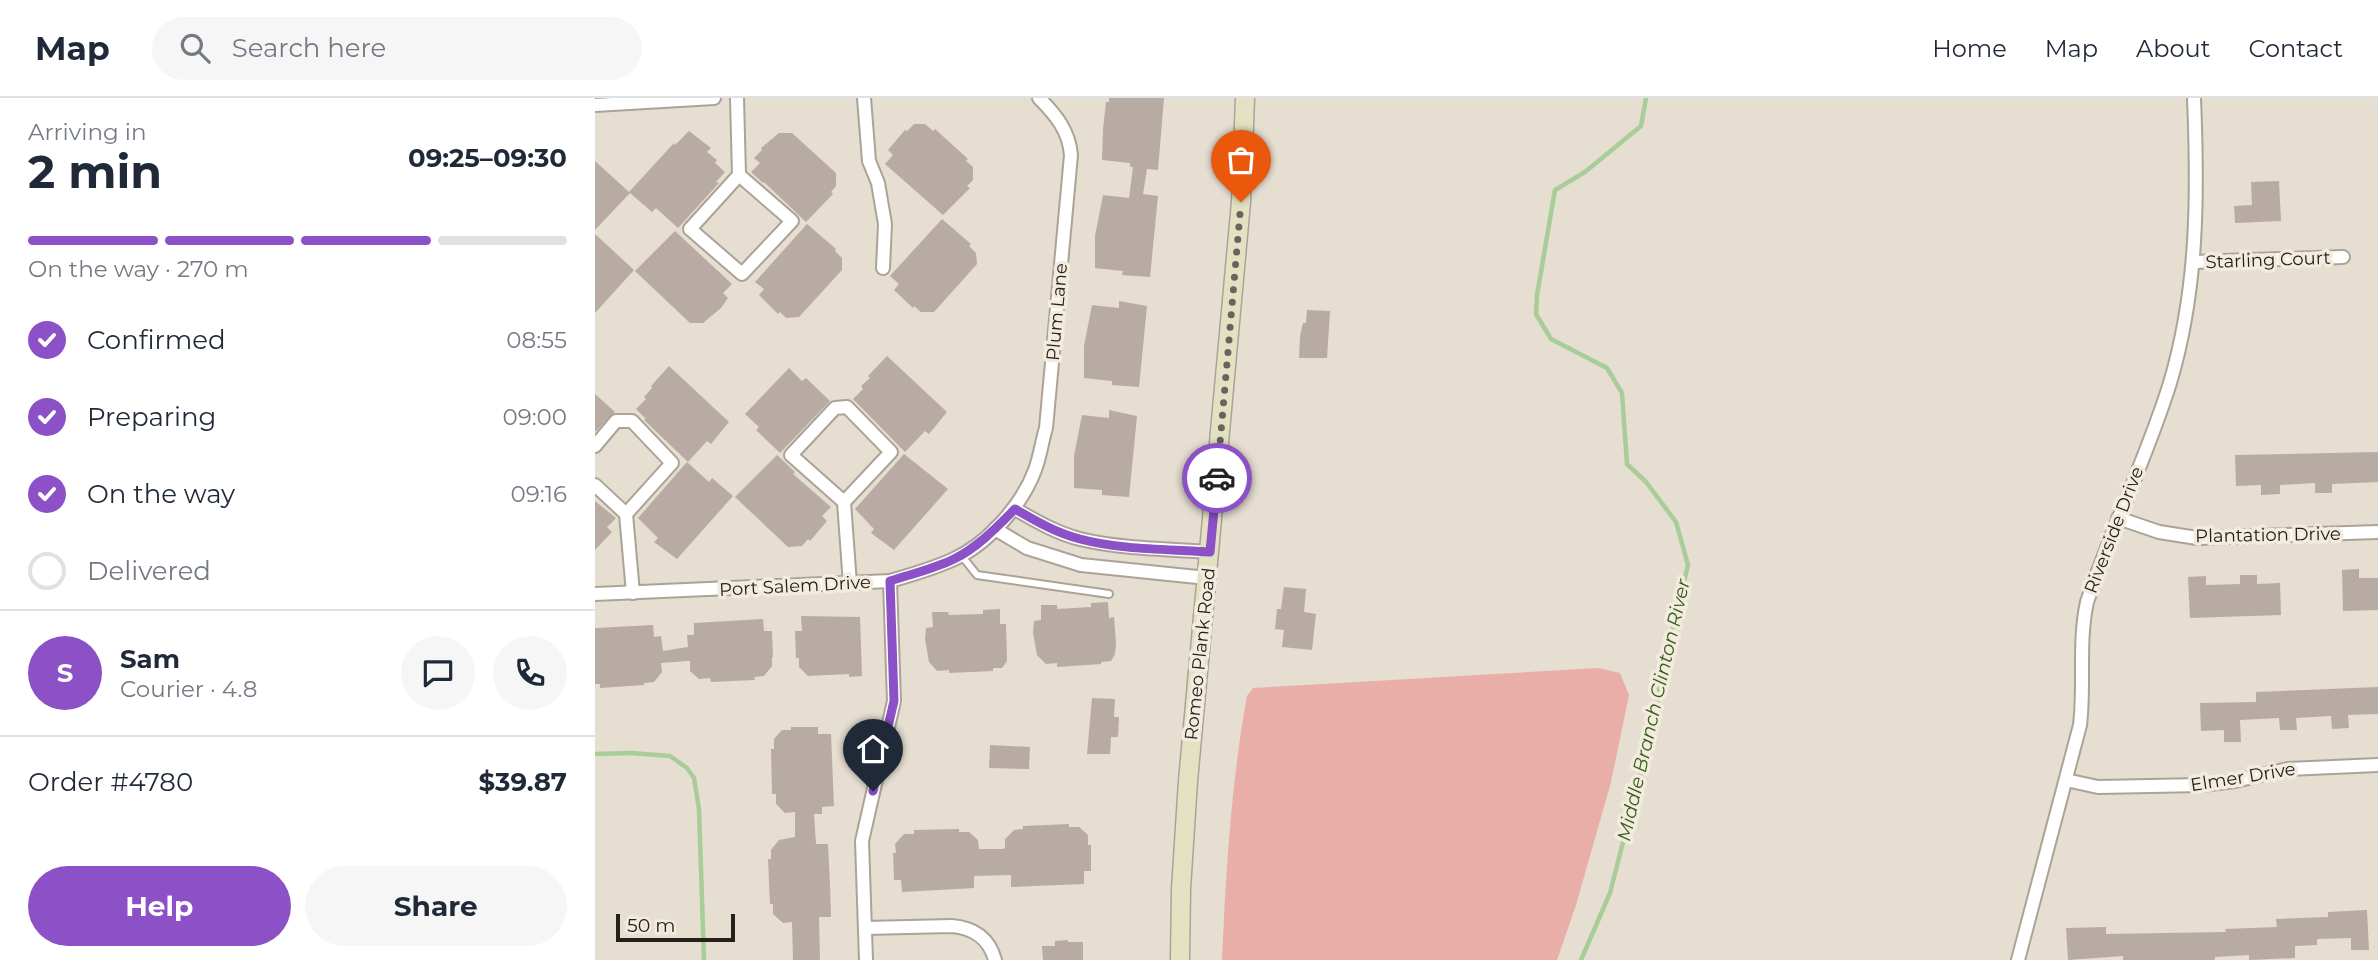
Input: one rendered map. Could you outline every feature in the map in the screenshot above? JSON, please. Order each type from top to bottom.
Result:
[{"type":"main road","name":"Romeo Plank Road","points":[[1180,960],[1181,889],[1188,781],[1241,202],[1245,98]]},
{"type":"street","points":[[595,105],[714,98]]},
{"type":"street","points":[[737,98],[739,175],[690,229],[743,274],[792,221],[739,175]]},
{"type":"street","points":[[864,98],[869,161],[878,183],[884,223],[883,268]]},
{"type":"street","name":"Plum Lane","points":[[1015,509],[1035,470],[1047,414],[1071,155],[1070,142],[1060,121],[1040,98]]},
{"type":"street","name":"Riverside Drive","points":[[2018,960],[2079,733],[2083,708],[2081,635],[2087,602],[2169,385],[2188,308],[2194,262],[2197,199],[2194,98]]},
{"type":"street","name":"Starling Court","points":[[2194,262],[2343,257]]},
{"type":"street","points":[[844,502],[891,452],[847,407],[835,408],[791,455],[844,502],[850,584]]},
{"type":"street","points":[[595,446],[616,421],[632,421],[672,463],[626,514]]},
{"type":"street","points":[[595,485],[626,514],[633,593]]},
{"type":"street","points":[[1015,509],[1045,526],[1080,539],[1128,546],[1210,552]]},
{"type":"street","name":"Port Salem Drive","points":[[595,594],[890,581],[921,572],[961,555],[995,529],[1015,509]]},
{"type":"street","name":"Plantation Drive","points":[[2118,518],[2159,532],[2197,538],[2378,532]]},
{"type":"street","points":[[995,529],[1027,548],[1080,565],[1207,578]]},
{"type":"street","points":[[866,960],[862,841],[894,701],[890,581]]},
{"type":"street","name":"Elmer Drive","points":[[2066,780],[2105,788],[2202,785],[2235,781],[2288,769],[2378,765]]},
{"type":"street","points":[[865,928],[964,927],[979,934],[995,960]]},
{"type":"lane","points":[[961,555],[977,575],[1108,594]]},
{"type":"shaded area","points":[[1598,668],[1620,673],[1629,695],[1611,782],[1576,905],[1557,960],[1222,960],[1233,795],[1247,696],[1253,688]]},
{"type":"building","points":[[1109,98],[1164,98],[1158,170],[1147,169],[1143,194],[1158,196],[1150,277],[1122,275],[1123,271],[1095,268],[1095,236],[1103,195],[1129,198],[1133,167],[1130,167],[1130,163],[1102,160],[1106,102],[1109,102]]},
{"type":"building","points":[[914,124],[925,124],[933,131],[935,129],[968,159],[966,161],[973,167],[973,180],[967,186],[970,188],[943,215],[885,164],[893,155],[888,150],[905,130]]},
{"type":"building","points":[[689,131],[711,148],[707,152],[725,172],[716,182],[719,183],[678,228],[656,208],[652,212],[630,193],[595,230],[595,161],[629,192],[674,143],[675,145]]},
{"type":"building","points":[[779,133],[792,133],[836,173],[836,186],[831,192],[833,194],[806,222],[751,172],[760,163],[754,158],[761,148]]},
{"type":"building","points":[[2279,181],[2281,221],[2235,223],[2234,206],[2252,205],[2251,182]]},
{"type":"building","points":[[942,219],[971,244],[969,246],[976,253],[977,264],[934,312],[921,312],[894,290],[899,284],[890,276]]},
{"type":"building","points":[[807,224],[836,249],[842,258],[842,270],[799,317],[786,318],[780,312],[778,314],[759,295],[764,289],[755,282]]},
{"type":"building","points":[[675,231],[732,284],[723,293],[728,298],[721,308],[703,323],[690,323],[635,271]]},
{"type":"building","points":[[595,234],[634,270],[595,313]]},
{"type":"building","points":[[1119,301],[1147,306],[1139,387],[1112,385],[1112,381],[1084,378],[1084,346],[1092,305],[1119,308]]},
{"type":"building","points":[[1307,310],[1330,311],[1327,358],[1299,358],[1300,336],[1303,323],[1306,323]]},
{"type":"building","points":[[887,356],[947,412],[929,434],[925,431],[905,452],[853,399],[863,389],[861,386],[870,378],[868,376]]},
{"type":"building","points":[[669,366],[729,422],[711,444],[707,441],[688,462],[636,409],[646,399],[644,397],[651,386]]},
{"type":"building","points":[[789,368],[802,381],[806,378],[830,401],[780,453],[756,430],[759,427],[745,414]]},
{"type":"building","points":[[595,394],[615,412],[595,432]]},
{"type":"building","points":[[1109,410],[1137,416],[1129,497],[1102,495],[1102,490],[1074,488],[1074,456],[1082,415],[1109,418]]},
{"type":"building","points":[[2378,452],[2378,482],[2332,484],[2332,493],[2315,493],[2315,483],[2280,485],[2280,494],[2261,495],[2261,485],[2236,486],[2235,455]]},
{"type":"building","points":[[904,454],[948,489],[894,550],[871,533],[874,529],[855,509]]},
{"type":"building","points":[[777,455],[795,472],[793,474],[831,507],[822,516],[827,521],[810,541],[808,539],[802,546],[788,547],[735,497]]},
{"type":"building","points":[[687,462],[709,482],[712,478],[733,496],[677,559],[654,542],[658,538],[638,518]]},
{"type":"building","points":[[595,501],[616,518],[607,527],[612,532],[595,550]]},
{"type":"building","points":[[2359,569],[2359,578],[2378,578],[2378,610],[2343,611],[2342,570]]},
{"type":"building","points":[[2240,575],[2257,575],[2257,584],[2280,583],[2281,615],[2190,618],[2188,577],[2206,576],[2206,585],[2240,584]]},
{"type":"building","points":[[1284,587],[1306,589],[1304,612],[1316,614],[1312,650],[1282,647],[1284,630],[1275,629],[1277,609],[1281,609]]},
{"type":"building","points":[[1108,602],[1109,618],[1114,617],[1116,644],[1111,661],[1057,667],[1057,663],[1046,664],[1037,655],[1033,633],[1034,621],[1041,620],[1041,605],[1057,605],[1057,609],[1091,607],[1091,603]]},
{"type":"building","points":[[1000,609],[1000,624],[1006,624],[1007,661],[1002,668],[993,668],[993,671],[949,673],[949,670],[937,671],[929,662],[925,639],[926,628],[933,627],[932,612],[948,612],[949,615],[983,614],[983,610]]},
{"type":"building","points":[[801,616],[860,617],[862,676],[808,676],[799,667],[799,658],[796,658],[795,631],[802,631]]},
{"type":"building","points":[[763,619],[764,631],[772,631],[772,666],[764,676],[754,677],[755,680],[711,682],[710,678],[699,679],[690,671],[690,661],[687,661],[661,663],[662,672],[654,682],[644,685],[600,688],[600,684],[595,684],[595,628],[653,625],[654,637],[661,636],[663,651],[688,647],[687,635],[694,635],[694,623]]},
{"type":"building","points":[[2378,687],[2378,714],[2348,715],[2349,728],[2332,729],[2331,716],[2296,718],[2297,730],[2280,730],[2279,718],[2240,720],[2241,742],[2224,742],[2224,730],[2201,731],[2200,703],[2256,702],[2256,692]]},
{"type":"building","points":[[1092,698],[1115,699],[1114,717],[1119,717],[1118,737],[1111,737],[1110,754],[1087,754]]},
{"type":"building","points":[[791,727],[818,727],[818,734],[831,734],[834,806],[822,807],[822,814],[814,814],[816,844],[828,844],[830,885],[831,917],[819,917],[820,960],[793,960],[792,922],[783,923],[773,914],[773,904],[770,904],[768,859],[771,859],[771,850],[779,840],[795,837],[795,812],[785,813],[776,804],[776,794],[772,794],[771,749],[774,749],[774,739],[782,730],[791,730]]},
{"type":"building","points":[[990,745],[1030,747],[1029,769],[989,768]]},
{"type":"building","points":[[1069,824],[1069,827],[1079,827],[1088,835],[1088,845],[1091,845],[1091,871],[1084,871],[1084,884],[1011,887],[1011,875],[974,876],[974,888],[902,892],[901,880],[894,880],[895,844],[904,834],[914,834],[914,830],[959,829],[959,832],[969,832],[978,840],[979,849],[1003,849],[1005,839],[1014,830],[1023,829],[1023,826]]},
{"type":"building","points":[[2367,910],[2369,950],[2351,950],[2351,938],[2317,939],[2317,945],[2295,946],[2295,958],[2249,960],[2249,955],[2215,957],[2215,960],[2123,960],[2123,956],[2068,960],[2066,928],[2106,927],[2106,934],[2226,932],[2225,929],[2277,927],[2276,919],[2328,917],[2328,912]]},
{"type":"building","points":[[1055,941],[1083,942],[1083,960],[1043,960],[1042,946],[1055,946]]},
{"type":"waterway","name":"Middle Branch Clinton River","points":[[1581,960],[1610,893],[1655,717],[1661,677],[1688,565],[1676,522],[1646,482],[1627,464],[1622,393],[1607,368],[1551,339],[1536,314],[1537,295],[1555,190],[1585,172],[1641,126],[1646,98]]},
{"type":"waterway","points":[[595,754],[670,756],[687,768],[694,778],[699,809],[704,960]]},
{"type":"way so far","points":[[1217,478],[1241,202]]},
{"type":"route","points":[[873,791],[894,701],[890,581],[921,572],[961,555],[995,529],[1015,509],[1045,526],[1080,539],[1128,546],[1210,552],[1217,478]]}]
